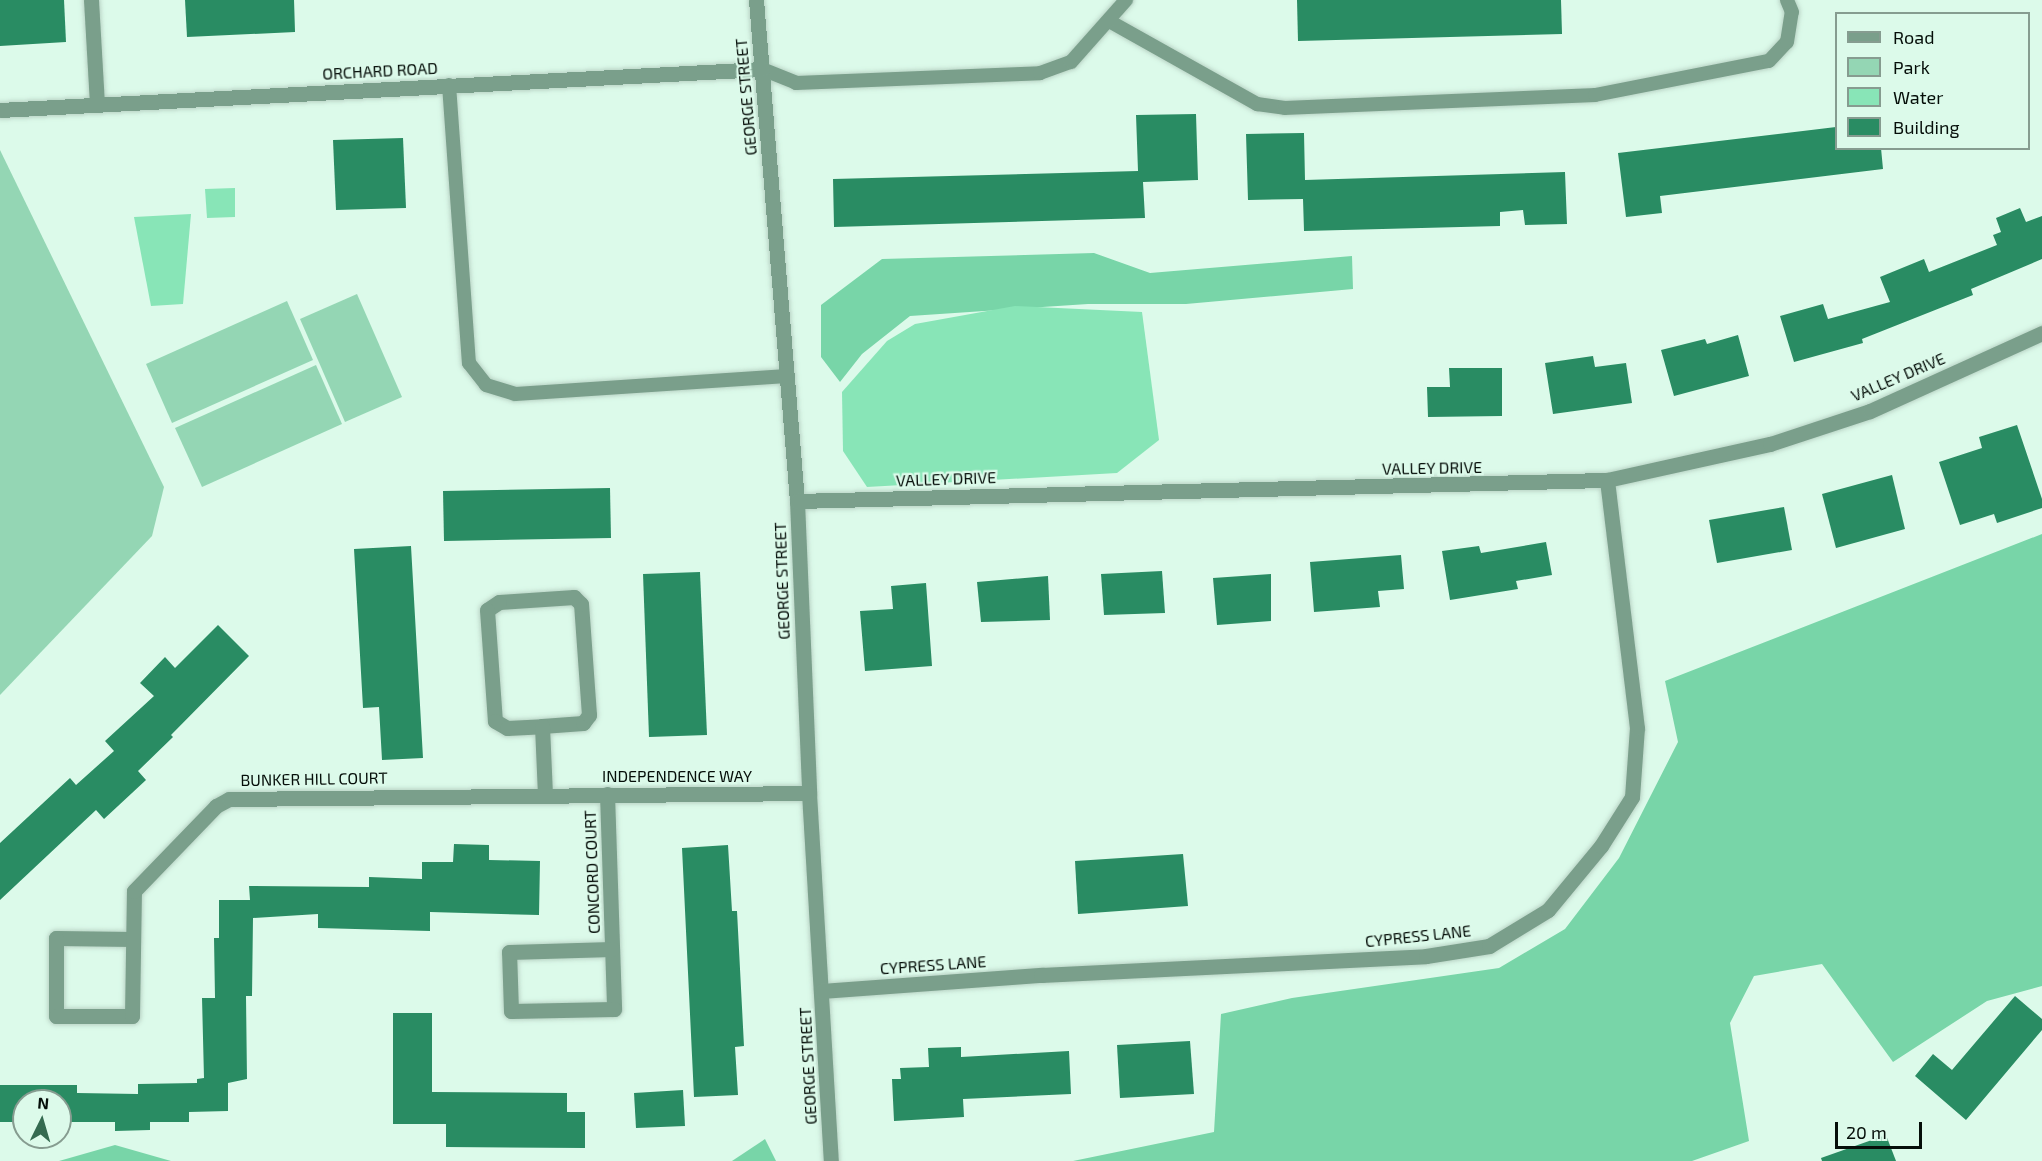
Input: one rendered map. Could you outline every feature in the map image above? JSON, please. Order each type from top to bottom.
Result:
[{"type":"street","points":[[91,0],[97,105]]},
{"type":"street","name":"GEORGE STREET","points":[[756,0],[797,501],[809,793],[831,1161]]},
{"type":"street","name":"ORCHARD ROAD","points":[[0,110],[762,69]]},
{"type":"street","name":"VALLEY DRIVE","points":[[797,501],[1607,480],[1770,444],[1870,411],[2042,333]]},
{"type":"street","name":"CYPRESS LANE","points":[[822,991],[1041,975],[1426,956],[1489,946],[1548,910],[1601,846],[1632,797],[1637,728],[1607,480]]},
{"type":"street","points":[[574,597],[581,604],[589,714],[583,723],[542,726],[507,728],[495,721],[488,610],[499,602],[574,597]]},
{"type":"street","points":[[542,726],[545,795]]},
{"type":"street","name":"INDEPENDENCE WAY","points":[[545,795],[809,793]]},
{"type":"street","name":"CONCORD COURT","points":[[607,794],[614,1009],[511,1011],[509,952],[612,950]]},
{"type":"street","name":"BUNKER HILL COURT","points":[[133,939],[56,938],[56,1016],[132,1016],[134,891],[216,806],[229,799],[545,795]]},
{"type":"lane","points":[[762,69],[796,83],[1040,73],[1071,62],[1126,0]]},
{"type":"lane","points":[[1109,21],[1257,104],[1285,108],[1595,95],[1769,61],[1787,42],[1792,12],[1787,0]]},
{"type":"lane","points":[[449,86],[469,363],[486,385],[515,394],[787,376]]},
{"type":"green space","points":[[0,150],[164,487],[152,536],[0,695]]},
{"type":"green space","points":[[357,294],[402,397],[345,422],[300,319]]},
{"type":"green space","points":[[287,301],[313,360],[172,423],[146,364]]},
{"type":"green space","points":[[316,365],[342,424],[202,487],[175,428]]},
{"type":"shaded area","points":[[1094,253],[1150,273],[1352,256],[1353,289],[1186,304],[1088,304],[910,316],[862,354],[840,382],[821,357],[821,305],[882,259]]},
{"type":"shaded area","points":[[2042,534],[2042,986],[1987,1001],[1893,1062],[1822,964],[1754,976],[1730,1023],[1749,1141],[1692,1161],[1073,1161],[1214,1132],[1221,1014],[1292,998],[1499,968],[1565,929],[1619,858],[1678,742],[1665,681]]},
{"type":"shaded area","points":[[765,1139],[776,1161],[732,1161]]},
{"type":"shaded area","points":[[115,1145],[171,1161],[59,1161]]},
{"type":"water","points":[[235,188],[235,217],[207,218],[205,189]]},
{"type":"water","points":[[191,214],[183,304],[151,306],[134,217]]},
{"type":"water","points":[[1015,306],[1142,312],[1159,440],[1117,473],[867,487],[843,451],[842,392],[887,341],[915,324]]},
{"type":"building","points":[[0,0],[64,0],[66,42],[0,46]]},
{"type":"building","points":[[185,0],[294,0],[295,32],[187,37]]},
{"type":"building","points":[[1297,0],[1561,0],[1562,34],[1298,41]]},
{"type":"building","points":[[1196,114],[1198,180],[1143,182],[1145,218],[834,227],[833,179],[1138,171],[1136,115]]},
{"type":"building","points":[[1835,127],[1835,150],[1881,150],[1883,169],[1660,196],[1662,213],[1626,217],[1618,153]]},
{"type":"building","points":[[1304,133],[1305,180],[1565,172],[1567,224],[1525,225],[1523,210],[1500,212],[1500,226],[1304,231],[1303,199],[1248,200],[1246,134]]},
{"type":"building","points":[[403,138],[406,208],[336,210],[333,140]]},
{"type":"building","points":[[2020,208],[2026,222],[2042,216],[2042,259],[1971,289],[1973,295],[1862,339],[1863,343],[1794,362],[1780,316],[1823,304],[1828,319],[1890,302],[1880,277],[1924,259],[1929,272],[1997,245],[1993,235],[2001,232],[1996,218]]},
{"type":"building","points":[[1738,335],[1749,376],[1674,396],[1661,350],[1705,339],[1707,344]]},
{"type":"building","points":[[1593,356],[1595,367],[1626,363],[1632,403],[1553,414],[1545,363]]},
{"type":"building","points":[[1449,368],[1502,368],[1502,416],[1428,417],[1427,387],[1450,387]]},
{"type":"building","points":[[2017,425],[2042,499],[2042,508],[1997,523],[1994,514],[1960,525],[1939,462],[1982,448],[1979,437]]},
{"type":"building","points":[[1892,475],[1905,529],[1836,548],[1822,494]]},
{"type":"building","points":[[610,488],[611,538],[444,541],[443,491]]},
{"type":"building","points":[[1784,507],[1792,550],[1717,563],[1709,520]]},
{"type":"building","points":[[1546,542],[1552,575],[1516,581],[1518,589],[1450,600],[1442,551],[1479,546],[1481,553]]},
{"type":"building","points":[[411,546],[423,758],[382,760],[379,707],[363,708],[354,549]]},
{"type":"building","points":[[1401,555],[1404,589],[1378,591],[1380,607],[1314,612],[1310,562]]},
{"type":"building","points":[[1162,571],[1165,613],[1104,615],[1101,574]]},
{"type":"building","points":[[700,572],[707,735],[649,737],[643,574]]},
{"type":"building","points":[[1271,574],[1271,621],[1217,625],[1213,578]]},
{"type":"building","points":[[1048,576],[1050,620],[981,622],[977,582]]},
{"type":"building","points":[[926,583],[932,666],[865,671],[860,611],[893,609],[891,586]]},
{"type":"building","points":[[218,625],[249,656],[138,771],[146,780],[104,819],[96,810],[0,900],[0,843],[70,778],[76,785],[114,751],[105,741],[154,696],[140,683],[165,657],[175,668]]},
{"type":"building","points":[[454,844],[489,845],[489,860],[540,861],[539,915],[430,912],[430,931],[318,928],[318,914],[253,918],[252,996],[246,996],[247,1079],[228,1083],[228,1111],[189,1112],[189,1122],[150,1122],[150,1130],[115,1131],[115,1122],[72,1122],[72,1089],[12,1089],[12,1122],[0,1122],[0,1085],[77,1085],[77,1093],[138,1094],[138,1084],[197,1083],[197,1079],[204,1078],[202,998],[215,998],[214,938],[219,938],[219,900],[250,900],[249,886],[369,887],[369,877],[422,879],[422,862],[453,862]]},
{"type":"building","points":[[728,845],[732,911],[737,911],[744,1046],[735,1047],[738,1095],[694,1097],[682,848]]},
{"type":"building","points":[[1183,854],[1188,906],[1078,914],[1075,861]]},
{"type":"building","points":[[2015,996],[2042,1019],[2042,1030],[1966,1120],[1915,1076],[1933,1054],[1952,1070]]},
{"type":"building","points":[[393,1013],[432,1013],[432,1092],[567,1093],[567,1112],[585,1112],[585,1148],[446,1147],[446,1124],[393,1124]]},
{"type":"building","points":[[1190,1041],[1194,1094],[1120,1098],[1117,1045]]},
{"type":"building","points":[[961,1047],[961,1057],[1069,1051],[1071,1094],[963,1099],[964,1117],[894,1121],[892,1079],[901,1079],[900,1068],[929,1067],[928,1048]]},
{"type":"building","points":[[683,1090],[685,1126],[636,1128],[634,1093]]},
{"type":"building","points":[[1886,1135],[1896,1161],[1822,1161],[1821,1158]]}]
